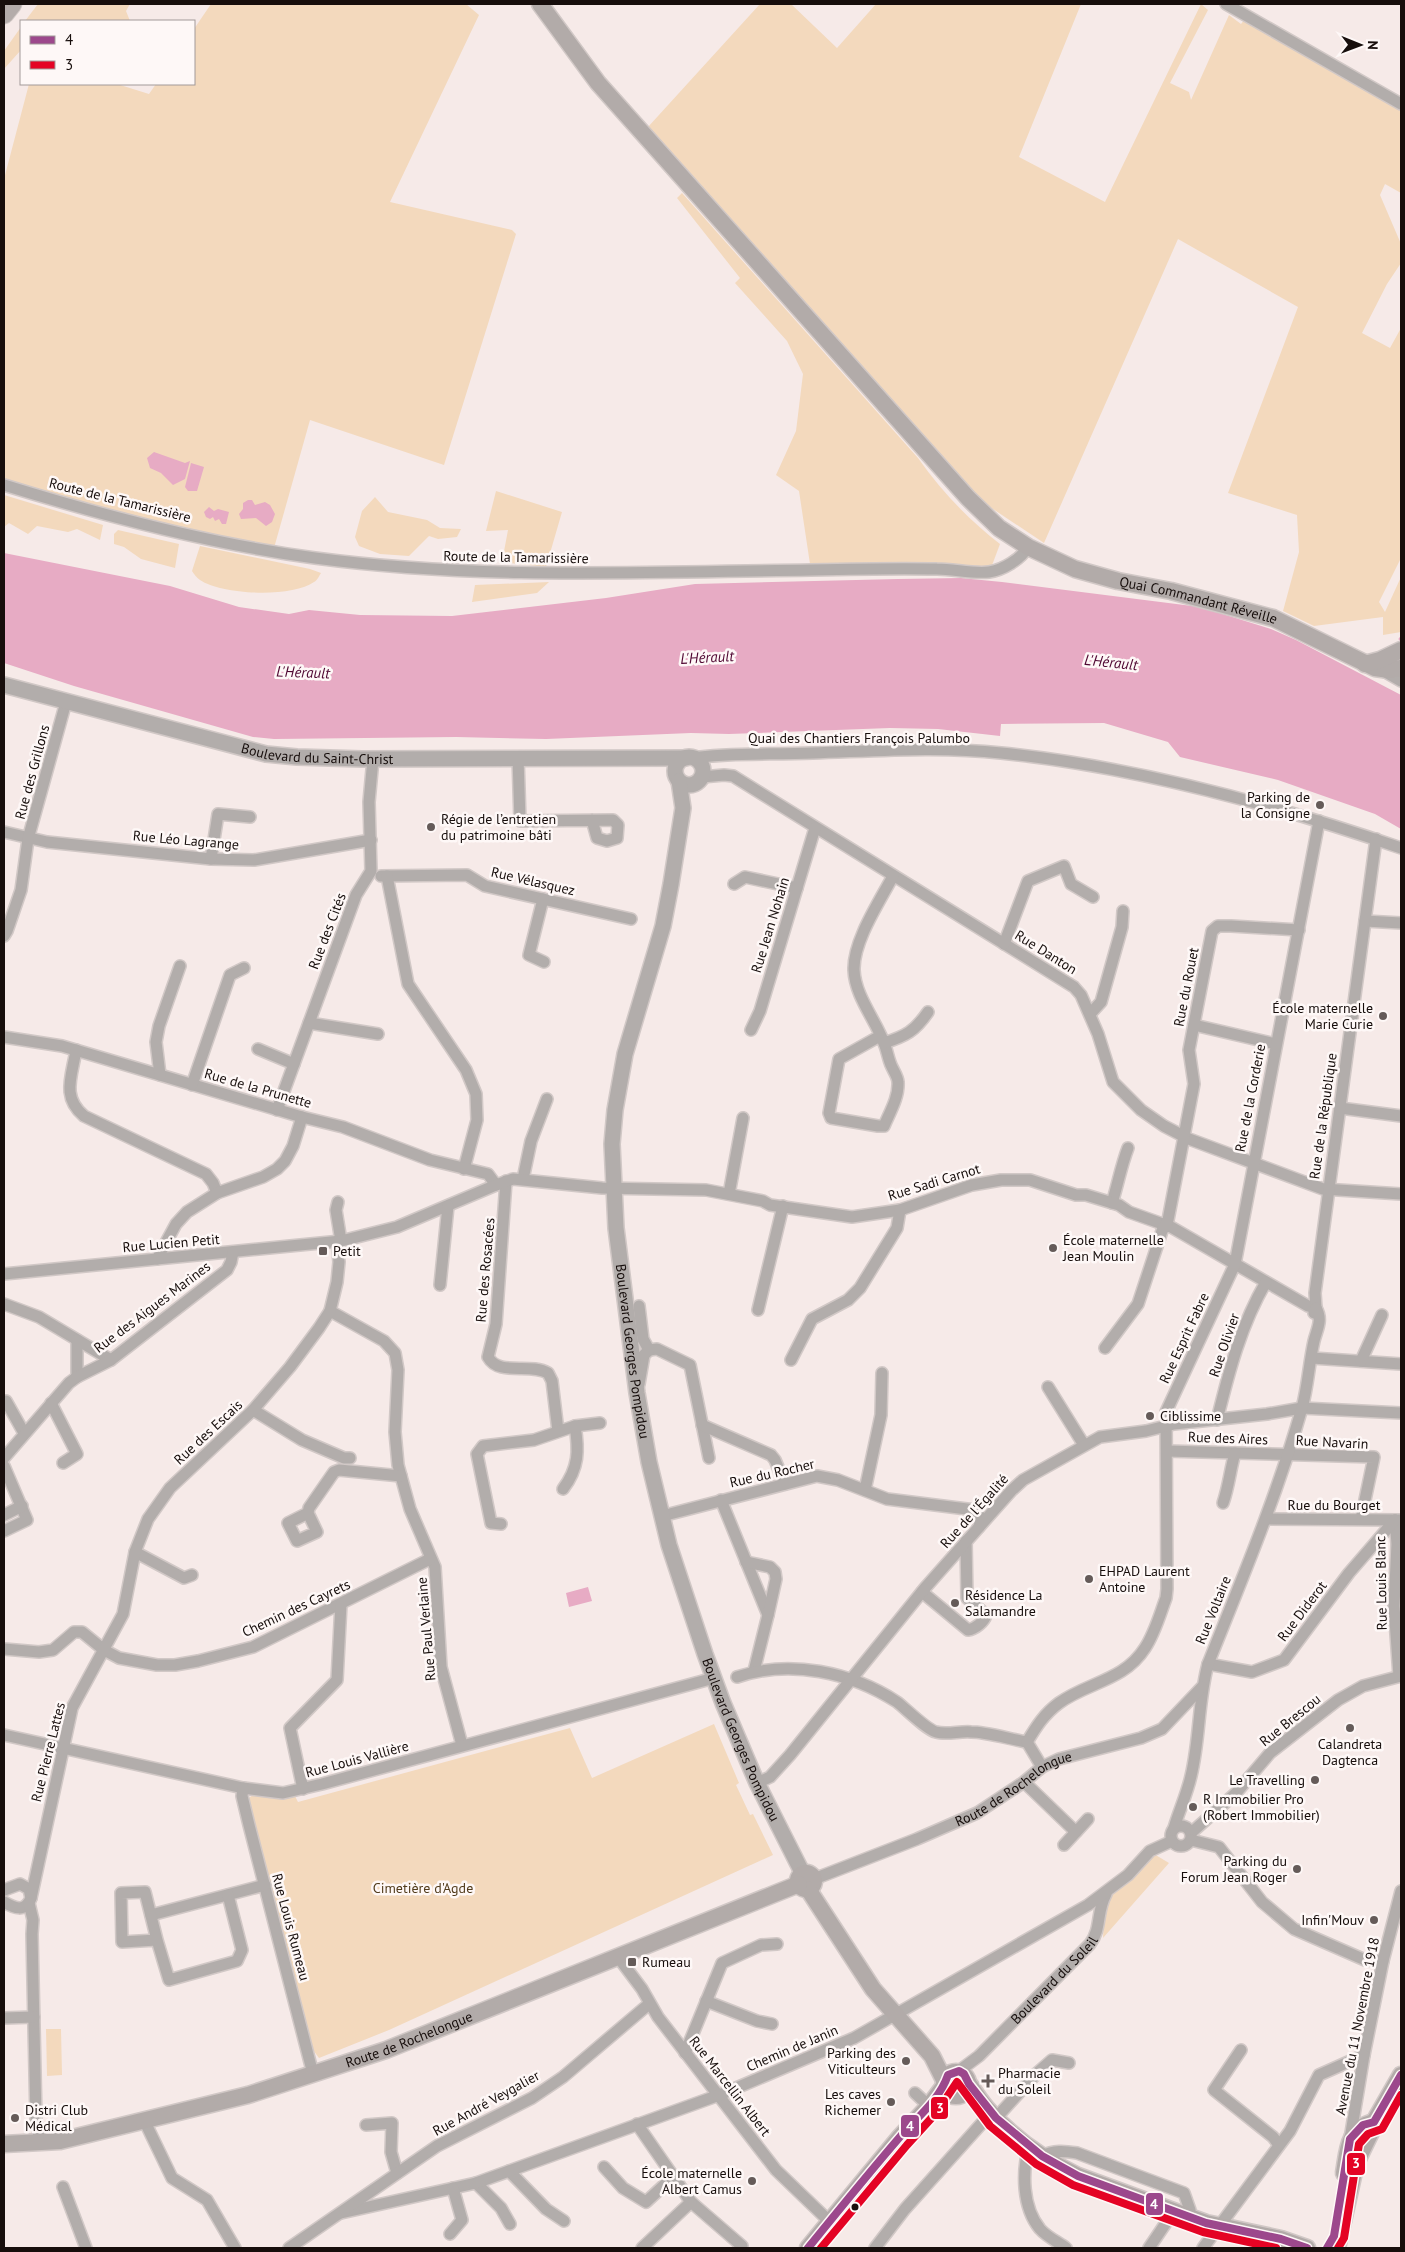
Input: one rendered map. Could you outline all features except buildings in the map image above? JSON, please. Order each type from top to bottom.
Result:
[{"type":"main road","name":"Quai Commandant Réveille","points":[[540,4],[598,82],[968,498],[1000,528],[1028,547],[1075,569],[1118,581],[1171,590],[1273,618],[1366,664],[1390,671]]},
{"type":"main road","points":[[1366,664],[1401,650]]},
{"type":"main road","name":"Route de Rochelongue","points":[[4,2144],[60,2141],[248,2095],[313,2074],[386,2050],[806,1881]]},
{"type":"main road","name":"Boulevard Georges Pompidou","points":[[806,1881],[851,1957],[895,2016],[956,2083],[1036,2151],[1078,2176],[1182,2214],[1219,2226],[1307,2248]]},
{"type":"main road","points":[[1337,2248],[1356,2163],[1374,2122],[1401,2075]]},
{"type":"main road","name":"Boulevard du Soleil","points":[[808,2248],[899,2138],[929,2106],[956,2083]]},
{"type":"main road","points":[[1327,2248],[1334,2236],[1350,2139],[1363,2124],[1374,2122]]},
{"type":"street","points":[[1226,4],[1401,104]]},
{"type":"street","name":"Route de la Tamarissière","points":[[4,485],[119,518],[261,549],[377,566],[454,572],[562,575],[905,569],[986,572],[1005,566],[1024,554],[1028,547]]},
{"type":"street","points":[[1401,650],[1394,658],[1390,671],[1401,682]]},
{"type":"street","name":"Boulevard du Saint-Christ","points":[[4,686],[266,754],[297,757],[373,759],[689,758]]},
{"type":"street","name":"Rue des Grillons","points":[[4,936],[21,890],[28,839],[66,702]]},
{"type":"street","name":"Quai des Chantiers François Palumbo","points":[[689,758],[723,753],[812,753],[896,750],[1001,753],[1093,767],[1172,782],[1319,821],[1401,848]]},
{"type":"street","name":"Boulevard du Saint-Christ","points":[[640,757],[677,777]]},
{"type":"street","points":[[518,758],[520,821],[592,820]]},
{"type":"street","points":[[689,758],[700,763],[699,780],[687,785],[677,777],[679,762],[689,758]]},
{"type":"street","name":"Rue des Cités","points":[[277,1110],[356,895],[369,876],[372,865],[370,795],[373,759]]},
{"type":"street","name":"Rue Danton","points":[[699,780],[724,775],[732,776],[1074,987],[1081,995],[1090,1014],[1113,1082],[1141,1110],[1183,1136],[1328,1190],[1401,1194]]},
{"type":"street","name":"Boulevard Georges Pompidou","points":[[677,777],[683,808]]},
{"type":"street","name":"Boulevard Georges Pompidou","points":[[699,780],[683,808],[663,926],[625,1054],[612,1144],[616,1228],[637,1393],[649,1462],[672,1554],[714,1678],[758,1783],[806,1881]]},
{"type":"street","points":[[211,860],[218,814],[250,817]]},
{"type":"street","name":"Rue de la Corderie","points":[[1235,1264],[1319,821]]},
{"type":"street","name":"Rue Jean Nohain","points":[[751,1030],[760,1011],[816,828]]},
{"type":"street","name":"Rue Léo Lagrange","points":[[4,832],[28,839],[211,860],[254,860],[371,840]]},
{"type":"street","name":"Rue de la République","points":[[1302,1408],[1314,1340],[1319,1326],[1315,1293],[1376,840]]},
{"type":"street","points":[[1004,944],[1028,881],[1064,866],[1071,884],[1093,897]]},
{"type":"street","name":"Rue Vélasquez","points":[[369,876],[466,875],[485,886],[631,919]]},
{"type":"street","points":[[387,876],[408,984],[466,1070],[476,1094],[477,1120],[464,1169]]},
{"type":"street","points":[[894,876],[855,954],[854,971],[859,992],[882,1039],[898,1081],[896,1099],[884,1126],[832,1118],[829,1113],[838,1059],[882,1039],[904,1036],[919,1026],[928,1012]]},
{"type":"street","points":[[734,884],[745,877],[797,888]]},
{"type":"street","points":[[543,899],[529,954],[544,962]]},
{"type":"street","points":[[1090,1014],[1101,1002],[1122,927],[1123,911]]},
{"type":"street","points":[[1364,921],[1401,923]]},
{"type":"street","name":"Rue du Rouet","points":[[1105,1348],[1138,1304],[1170,1212],[1194,1084],[1189,1050],[1212,931],[1218,926],[1299,930]]},
{"type":"street","points":[[160,1075],[156,1042],[159,1026],[180,966]]},
{"type":"street","points":[[192,1085],[230,975],[244,968]]},
{"type":"street","points":[[309,1023],[378,1034]]},
{"type":"street","points":[[1194,1025],[1276,1044]]},
{"type":"street","name":"Rue de la Prunette","points":[[4,1037],[50,1043],[277,1110],[342,1127],[423,1158],[488,1174],[501,1183]]},
{"type":"street","points":[[76,1050],[69,1091],[70,1100],[75,1108],[84,1116],[206,1174],[213,1183],[217,1193]]},
{"type":"street","points":[[258,1050],[294,1064]]},
{"type":"street","points":[[523,1179],[531,1141],[547,1099]]},
{"type":"street","points":[[1340,1108],[1401,1116],[1401,1111]]},
{"type":"street","points":[[156,1259],[181,1218],[217,1193],[263,1177],[277,1169],[285,1161],[293,1146],[302,1117]]},
{"type":"street","points":[[729,1194],[742,1118]]},
{"type":"street","points":[[1112,1203],[1120,1177],[1120,1168],[1128,1148]]},
{"type":"street","name":"Rue Sadi Carnot","points":[[501,1183],[523,1179],[613,1189],[695,1189],[763,1201],[770,1205],[852,1217],[900,1210],[972,1185],[1001,1180],[1030,1180],[1112,1203],[1165,1224],[1308,1306],[1316,1308]]},
{"type":"street","name":"Rue Lucien Petit","points":[[4,1274],[339,1241],[398,1227],[501,1183]]},
{"type":"street","name":"Rue des Rosacées","points":[[501,1183],[496,1324],[488,1357],[490,1362],[498,1367],[540,1369],[548,1373],[552,1381],[558,1430]]},
{"type":"street","points":[[338,1202],[336,1210],[339,1241]]},
{"type":"street","points":[[440,1285],[448,1206]]},
{"type":"street","points":[[758,1310],[783,1206]]},
{"type":"street","points":[[791,1360],[812,1319],[848,1300],[860,1288],[897,1228],[900,1210]]},
{"type":"street","name":"Rue des Escais","points":[[104,1650],[123,1614],[135,1552],[148,1519],[170,1488],[253,1410],[305,1348],[330,1311],[337,1282],[339,1241]]},
{"type":"street","name":"Rue des Aigues Marines","points":[[4,1458],[51,1403],[77,1377],[110,1360],[226,1270],[231,1262],[233,1252]]},
{"type":"street","name":"Rue Esprit Fabre","points":[[1027,1742],[1042,1718],[1059,1703],[1079,1691],[1115,1677],[1145,1649],[1152,1636],[1167,1590],[1166,1412],[1235,1264]]},
{"type":"street","name":"Rue Olivier","points":[[1217,1420],[1235,1349],[1245,1323],[1266,1282]]},
{"type":"street","points":[[4,1304],[39,1317],[110,1360]]},
{"type":"street","points":[[639,1306],[643,1339],[649,1350]]},
{"type":"street","name":"Rue Paul Verlaine","points":[[330,1311],[384,1341],[395,1353],[398,1370],[396,1443],[401,1476],[410,1509],[435,1567],[441,1667],[462,1745]]},
{"type":"street","points":[[1361,1361],[1382,1315]]},
{"type":"street","name":"Rue des Aigues Marines","points":[[77,1340],[77,1377]]},
{"type":"street","points":[[637,1393],[644,1355],[649,1350],[657,1349],[690,1365],[708,1458]]},
{"type":"street","points":[[1312,1358],[1401,1364]]},
{"type":"street","points":[[865,1490],[881,1415],[882,1374]]},
{"type":"street","points":[[1048,1388],[1084,1445]]},
{"type":"street","points":[[4,1402],[6,1401],[9,1419],[24,1433]]},
{"type":"street","points":[[51,1403],[76,1454],[63,1463]]},
{"type":"street","name":"Rue de l'Égalité","points":[[758,1783],[770,1777],[790,1756],[922,1592],[1000,1503],[1023,1480],[1100,1437],[1166,1426],[1302,1408],[1401,1413]]},
{"type":"street","name":"Rue Voltaire","points":[[1174,1828],[1191,1777],[1200,1722],[1202,1687],[1208,1664],[1266,1520],[1302,1408]]},
{"type":"street","points":[[253,1410],[302,1440],[344,1458],[350,1458]]},
{"type":"street","points":[[502,1524],[491,1523],[477,1454],[483,1446],[534,1440],[558,1430],[600,1423]]},
{"type":"street","points":[[702,1425],[771,1455],[785,1484]]},
{"type":"street","points":[[563,1489],[572,1478],[578,1462],[578,1442],[574,1426]]},
{"type":"street","name":"Rue des Aires","points":[[1167,1451],[1288,1455]]},
{"type":"street","points":[[1223,1503],[1230,1482],[1229,1476],[1234,1453]]},
{"type":"street","name":"Rue Navarin","points":[[1288,1455],[1374,1457],[1361,1519]]},
{"type":"street","points":[[4,1466],[27,1520],[4,1530]]},
{"type":"street","points":[[308,1513],[309,1508],[334,1472],[339,1470],[401,1476]]},
{"type":"street","name":"Rue du Rocher","points":[[662,1516],[810,1477],[832,1478],[887,1499],[976,1510],[978,1507],[1000,1503]]},
{"type":"street","points":[[721,1500],[768,1615]]},
{"type":"street","points":[[4,1515],[22,1506]]},
{"type":"street","points":[[976,1510],[981,1518],[979,1527]]},
{"type":"street","name":"Rue du Bourget","points":[[1266,1520],[1398,1520]]},
{"type":"street","name":"Rue Diderot","points":[[1208,1664],[1252,1672],[1284,1660],[1349,1573],[1398,1520]]},
{"type":"street","name":"Rue Louis Blanc","points":[[1398,1520],[1394,1606],[1400,1676]]},
{"type":"street","points":[[922,1592],[968,1630],[972,1630],[985,1619],[986,1615],[967,1598],[966,1541]]},
{"type":"street","points":[[135,1552],[184,1578],[192,1575]]},
{"type":"street","name":"Chemin des Cayrets","points":[[4,1650],[39,1652],[53,1650],[74,1632],[82,1632],[104,1650],[119,1658],[157,1665],[175,1665],[253,1647],[430,1559]]},
{"type":"street","points":[[746,1562],[770,1568],[776,1572],[776,1579],[754,1671]]},
{"type":"street","points":[[303,1789],[290,1728],[337,1680],[341,1604]]},
{"type":"street","name":"Rue Pierre Lattes","points":[[40,2143],[36,2119],[33,1920],[30,1901],[72,1708],[104,1650]]},
{"type":"street","points":[[737,1677],[754,1671],[808,1671],[837,1674],[897,1702],[936,1732],[973,1732],[1027,1742],[1042,1767]]},
{"type":"street","name":"Rue Brescou","points":[[1191,1836],[1236,1793],[1270,1753],[1338,1700],[1363,1686],[1400,1676]]},
{"type":"street","name":"Rue Louis Vallière","points":[[4,1736],[243,1788],[277,1793],[303,1789],[714,1678]]},
{"type":"street","name":"Route de Rochelongue","points":[[806,1881],[917,1839],[977,1813],[1024,1782],[1042,1767],[1059,1759],[1141,1738],[1162,1729],[1202,1687]]},
{"type":"street","points":[[1024,1782],[1076,1832]]},
{"type":"street","name":"Rue Louis Rumeau","points":[[243,1788],[242,1796],[249,1825],[313,2074]]},
{"type":"street","points":[[1064,1845],[1088,1819]]},
{"type":"street","points":[[1191,1836],[1188,1845],[1182,1847],[1176,1846],[1172,1841],[1171,1834],[1174,1828],[1184,1826],[1191,1836],[1219,1847],[1262,1902],[1294,1929],[1365,1960],[1383,1960]]},
{"type":"street","name":"Chemin de Janin","points":[[342,2213],[476,2183],[717,2095],[854,2038],[1088,1905],[1128,1875],[1150,1851],[1172,1841]]},
{"type":"street","points":[[11,1887],[28,1889],[30,1901],[21,1909],[10,1905],[7,1897],[11,1887],[30,1877],[37,1867]]},
{"type":"street","points":[[151,1915],[265,1885]]},
{"type":"street","name":"Boulevard du Soleil","points":[[956,2083],[1090,1944],[1096,1936],[1100,1905],[1108,1890]]},
{"type":"street","name":"Avenue du 11 Novembre 1918","points":[[1350,2139],[1383,1960],[1401,1891]]},
{"type":"street","points":[[157,1940],[122,1942],[121,1893],[145,1892],[169,1980],[237,1961],[242,1950],[228,1895]]},
{"type":"street","name":"Rue Pierre Lattes","points":[[10,1905],[26,1921],[32,1934]]},
{"type":"street","points":[[685,2053],[722,1963],[761,1945],[777,1944]]},
{"type":"street","name":"Rue Marcellin Albert","points":[[618,1957],[685,2053],[776,2170],[830,2222]]},
{"type":"street","points":[[706,2002],[757,2021],[772,2024]]},
{"type":"street","name":"Rue André Veygalier","points":[[380,2185],[438,2146],[540,2093],[572,2070],[649,2004]]},
{"type":"street","points":[[4,2018],[34,2017]]},
{"type":"street","points":[[1241,2050],[1214,2090],[1273,2137],[1279,2145]]},
{"type":"street","points":[[1203,2248],[1290,2131],[1320,2076],[1364,2055]]},
{"type":"street","points":[[875,2248],[906,2209],[993,2115],[1052,2060],[1069,2063]]},
{"type":"street","points":[[915,2093],[929,2106]]},
{"type":"street","points":[[144,2120],[172,2178],[207,2200],[235,2248]]},
{"type":"street","points":[[366,2125],[392,2123],[391,2152],[397,2173]]},
{"type":"street","points":[[637,2124],[691,2202],[742,2246],[740,2248]]},
{"type":"street","points":[[1036,2151],[1026,2160],[1025,2183],[1029,2208],[1034,2220],[1042,2231],[1066,2248]]},
{"type":"street","points":[[604,2167],[624,2188],[646,2202],[673,2177]]},
{"type":"street","points":[[510,2171],[546,2209],[564,2220]]},
{"type":"street","points":[[476,2183],[500,2208],[510,2224]]},
{"type":"street","points":[[380,2185],[380,2198],[386,2204]]},
{"type":"street","name":"Chemin de Janin","points":[[289,2248],[304,2244],[380,2185]]},
{"type":"street","points":[[63,2187],[86,2248]]},
{"type":"street","points":[[450,2234],[462,2220],[453,2188]]},
{"type":"street","points":[[642,2248],[691,2202]]},
{"type":"street","points":[[1149,2248],[1182,2214]]},
{"type":"green space","points":[[38,4],[130,4],[126,11],[130,20],[26,20]]},
{"type":"green space","points":[[211,4],[466,4],[479,15],[390,202],[512,230],[516,234],[444,465],[310,420],[274,548],[112,514],[4,479],[4,179],[29,85],[120,85],[149,94],[155,85],[195,85],[195,28]]},
{"type":"green space","points":[[760,4],[791,4],[837,48],[876,4],[1081,4],[1019,157],[1105,202],[1201,4],[1208,10],[1170,83],[1189,92],[1191,100],[1229,15],[1241,24],[1245,19],[1401,108],[1401,193],[1385,184],[1380,195],[1401,244],[1401,263],[1387,284],[1362,333],[1390,348],[1401,328],[1401,558],[1379,602],[1385,612],[1401,577],[1401,632],[1383,635],[1383,617],[1314,626],[1283,611],[1299,552],[1297,515],[1228,493],[1298,307],[1178,239],[1044,543],[981,501],[648,127]]},
{"type":"green space","points":[[20,28],[20,51],[4,69],[4,51]]},
{"type":"green space","points":[[682,193],[918,458],[946,493],[966,515],[1000,544],[991,568],[971,565],[810,564],[799,491],[776,475],[796,431],[803,374],[787,341],[735,283],[740,278],[677,198]]},
{"type":"green space","points":[[496,491],[562,512],[546,567],[502,562],[508,530],[486,531]]},
{"type":"green space","points":[[4,495],[103,525],[100,540],[77,529],[68,532],[37,526],[28,534],[9,523],[4,527]]},
{"type":"green space","points":[[375,497],[388,512],[427,520],[440,528],[461,529],[457,537],[438,539],[429,536],[409,556],[380,554],[359,546],[355,537],[362,511]]},
{"type":"green space","points":[[118,530],[179,544],[175,568],[141,559],[124,547],[114,544],[114,534]]},
{"type":"green space","points":[[200,546],[310,569],[321,573],[317,580],[304,587],[290,591],[257,593],[224,589],[200,580],[192,571]]},
{"type":"green space","points":[[549,582],[537,593],[472,602],[475,585]]},
{"type":"green space","name":"Cimetière d'Agde","points":[[714,1724],[739,1783],[736,1785],[750,1815],[753,1814],[773,1855],[389,2030],[319,2058],[313,2050],[265,1862],[246,1800],[253,1795],[276,1799],[295,1796],[298,1802],[570,1728],[592,1778]]},
{"type":"green space","points":[[1154,1854],[1169,1863],[1103,1938],[1105,1901]]},
{"type":"green space","points":[[46,2029],[61,2029],[62,2075],[47,2076]]},
{"type":"water","points":[[154,452],[185,463],[190,461],[185,479],[173,485],[161,473],[150,468],[147,458]]},
{"type":"water","points":[[191,463],[204,467],[197,491],[188,491],[185,487]]},
{"type":"water","points":[[252,500],[255,505],[265,502],[270,505],[275,514],[272,522],[266,526],[256,518],[241,519],[239,514],[243,509],[243,503]]},
{"type":"water","points":[[209,507],[214,511],[218,509],[229,512],[226,524],[222,524],[219,519],[215,521],[213,517],[210,519],[206,517],[204,512]]},
{"type":"water","name":"L'Hérault","points":[[4,553],[170,586],[239,607],[289,614],[309,610],[360,615],[452,616],[606,598],[695,584],[961,578],[1200,607],[1271,629],[1296,640],[1401,695],[1401,829],[1375,814],[1278,780],[1180,757],[1168,742],[1104,723],[1001,724],[1000,736],[938,729],[890,728],[546,739],[456,737],[274,739],[253,737],[74,686],[4,663]]},
{"type":"water","points":[[588,1587],[592,1601],[569,1607],[566,1593]]},
{"type":"transit line","name":"4","points":[[808,2248],[887,2152],[933,2101],[948,2075],[959,2071],[964,2074],[969,2084],[996,2118],[1042,2156],[1078,2176],[1206,2223],[1281,2239],[1307,2248]]},
{"type":"transit line","name":"4","points":[[1327,2248],[1334,2236],[1350,2139],[1363,2125],[1374,2122],[1401,2075]]},
{"type":"transit line","name":"3","points":[[821,2248],[937,2112],[957,2082],[990,2126],[1036,2164],[1073,2185],[1203,2232],[1276,2248]]},
{"type":"transit line","name":"3","points":[[1338,2248],[1344,2238],[1359,2144],[1368,2134],[1382,2129],[1401,2095]]},
{"type":"place","name":"Parking de la Consigne","points":[[1320,805]]},
{"type":"place","name":"Régie de l’entretien du patrimoine bâti","points":[[431,827]]},
{"type":"place","name":"École maternelle Marie Curie","points":[[1383,1016]]},
{"type":"place","name":"École maternelle Jean Moulin","points":[[1053,1248]]},
{"type":"place","name":"Petit","points":[[323,1251]]},
{"type":"place","name":"Ciblissime","points":[[1150,1416]]},
{"type":"place","name":"EHPAD Laurent Antoine","points":[[1089,1579]]},
{"type":"place","name":"Résidence La Salamandre","points":[[955,1603]]},
{"type":"place","name":"Calandreta Dagtenca","points":[[1350,1728]]},
{"type":"place","name":"Le Travelling","points":[[1315,1780]]},
{"type":"place","name":"R Immobilier Pro (Robert Immobilier)","points":[[1193,1807]]},
{"type":"place","name":"Parking du Forum Jean Roger","points":[[1297,1869]]},
{"type":"place","name":"Infin'Mouv","points":[[1374,1920]]},
{"type":"place","name":"Rumeau","points":[[632,1962]]},
{"type":"place","name":"Parking des Viticulteurs","points":[[906,2061]]},
{"type":"place","name":"Pharmacie du Soleil","points":[[988,2081]]},
{"type":"place","name":"Les caves Richemer","points":[[891,2102]]},
{"type":"place","name":"Distri Club Médical","points":[[15,2118]]},
{"type":"place","name":"École maternelle Albert Camus","points":[[752,2181]]}]
